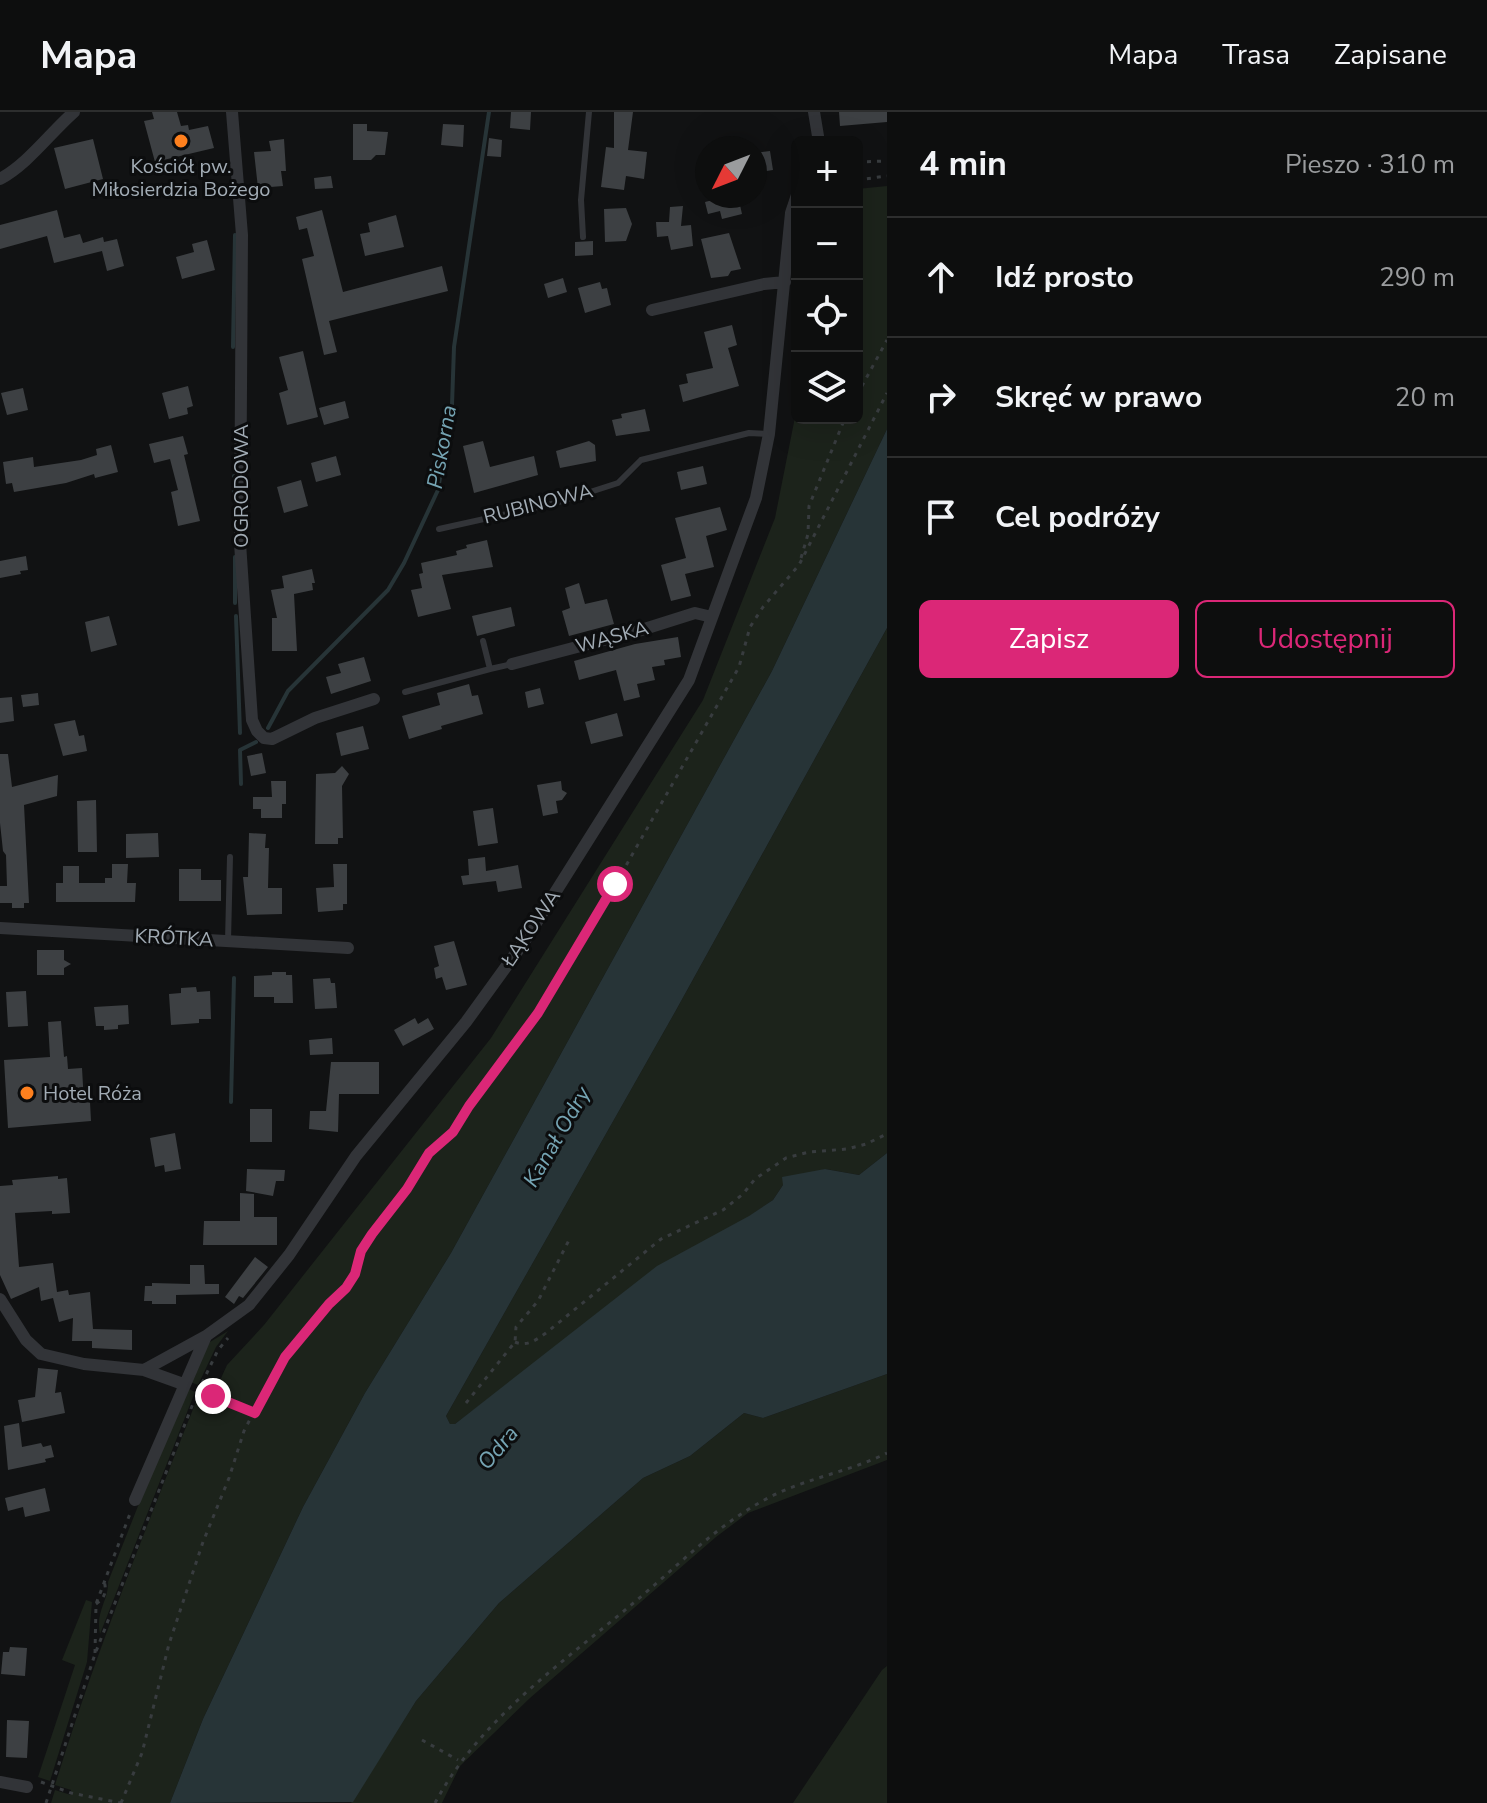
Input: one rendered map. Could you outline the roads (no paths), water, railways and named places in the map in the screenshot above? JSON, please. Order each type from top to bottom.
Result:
[{"type":"street","points":[[0,179],[21,165],[74,112]]},
{"type":"street","name":"OGRODOWA","points":[[232,112],[242,235],[240,543],[252,720],[264,738],[272,739],[315,718],[374,699]]},
{"type":"street","points":[[814,112],[818,136]]},
{"type":"street","name":"ŁĄKOWA","points":[[135,1500],[206,1336],[249,1305],[289,1255],[356,1156],[466,1022],[524,942],[689,680],[756,498],[769,434],[793,208]]},
{"type":"street","points":[[652,310],[785,282]]},
{"type":"street","name":"WĄSKA","points":[[512,664],[695,613],[712,617]]},
{"type":"street","name":"KRÓTKA","points":[[0,928],[348,948]]},
{"type":"street","points":[[0,1299],[26,1340],[41,1354],[84,1364],[144,1370],[183,1384]]},
{"type":"street","points":[[144,1370],[206,1336]]},
{"type":"street","points":[[0,1782],[27,1787]]},
{"type":"lane","points":[[583,237],[581,200],[589,112]]},
{"type":"lane","name":"RUBINOWA","points":[[439,529],[556,503],[618,483],[641,460],[749,433],[769,434]]},
{"type":"lane","points":[[483,641],[490,669]]},
{"type":"lane","points":[[405,692],[512,664]]},
{"type":"lane","points":[[228,941],[230,857]]},
{"type":"water","points":[[887,429],[887,628],[675,1012],[446,1416],[450,1424],[455,1424],[657,1266],[773,1200],[783,1185],[782,1177],[825,1169],[859,1175],[887,1153],[887,1374],[763,1418],[744,1413],[690,1456],[643,1478],[499,1603],[416,1701],[353,1802],[170,1803],[203,1719],[303,1507],[365,1393],[451,1253],[772,671]]},
{"type":"waterway","name":"Piskorna","points":[[268,728],[288,691],[388,590],[438,490],[452,405],[454,347],[489,112]]},
{"type":"waterway","points":[[233,347],[235,235]]},
{"type":"waterway","points":[[234,476],[234,498]]},
{"type":"waterway","points":[[235,557],[235,603]]},
{"type":"waterway","points":[[236,616],[240,733]]},
{"type":"waterway","name":"Piskorna","points":[[241,784],[240,750],[256,742]]},
{"type":"waterway","name":"Piskorna","points":[[231,1102],[234,978]]},
{"type":"place","name":"Kościół pw. Miłosierdzia Bożego","points":[[181,141]]},
{"type":"place","name":"Hotel Róża","points":[[27,1093]]},
{"type":"water label","name":"Kanał Odry","points":[[557,1137]]},
{"type":"water label","name":"Odra","points":[[498,1448]]}]
